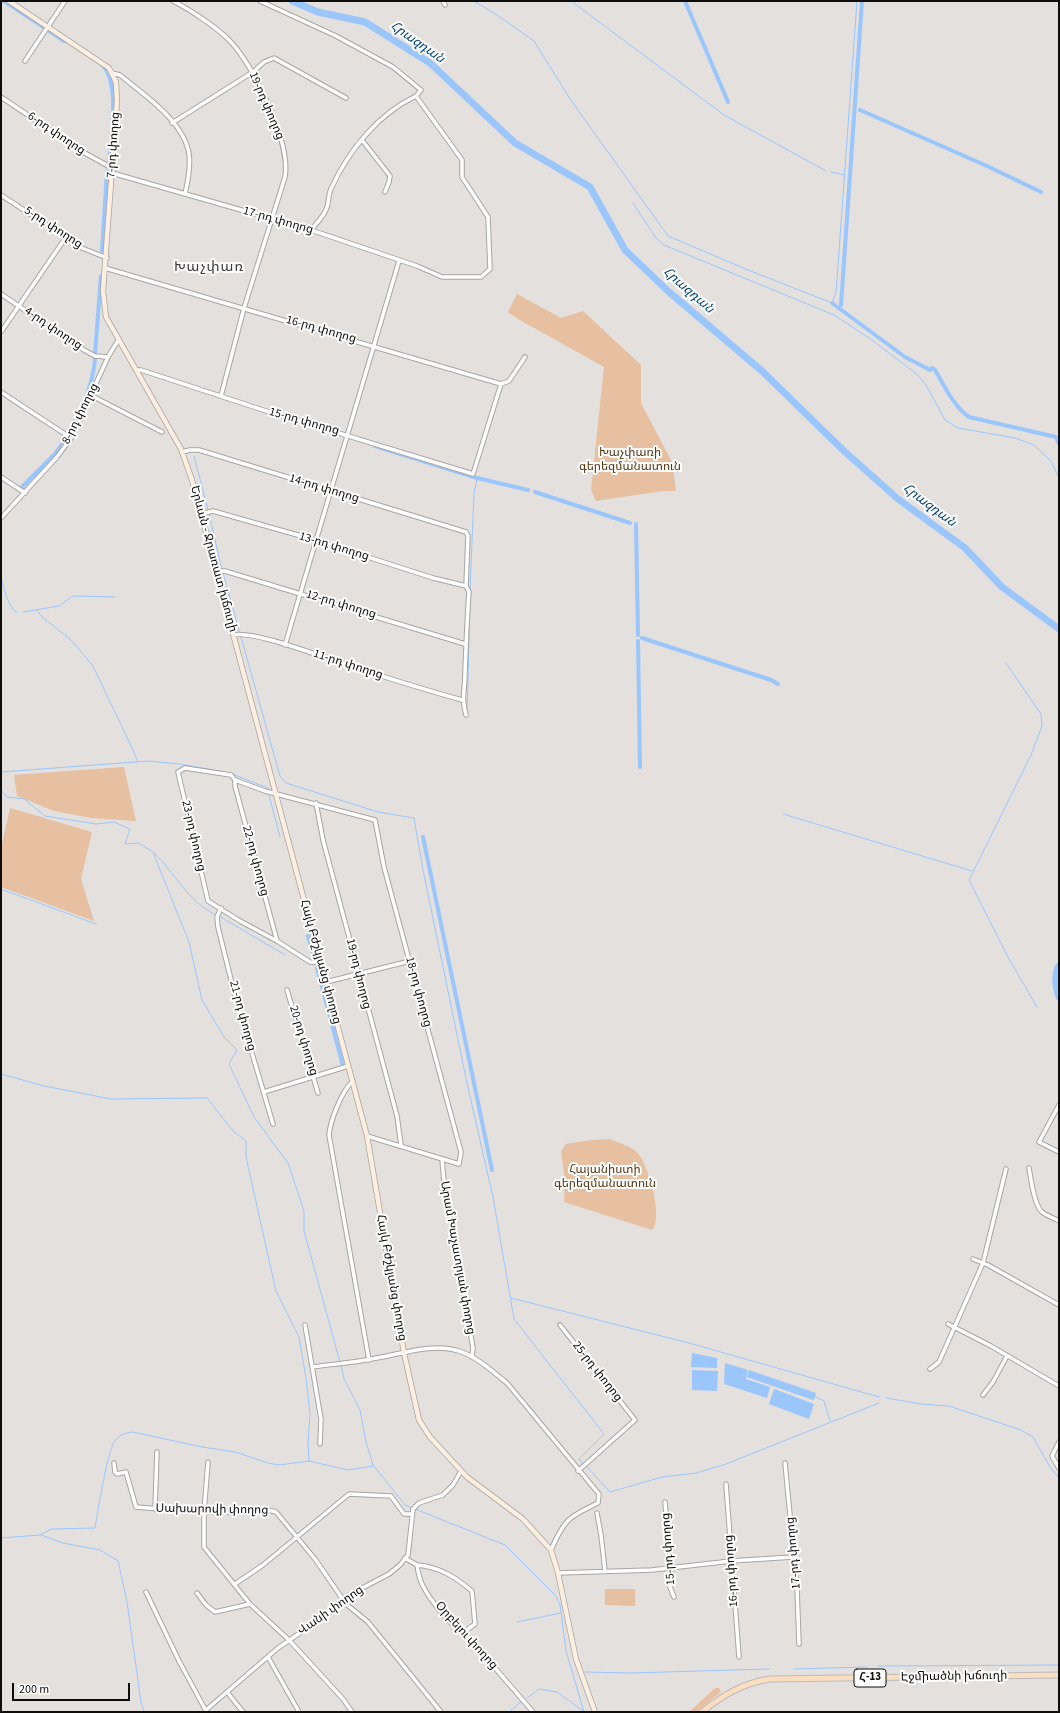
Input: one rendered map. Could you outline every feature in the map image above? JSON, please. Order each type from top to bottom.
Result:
[{"type":"main road","points":[[9,1],[109,68],[112,73]]},
{"type":"main road","name":"7-րդ փողոց","points":[[112,73],[116,82],[117,101],[103,291],[106,317],[119,339]]},
{"type":"main road","name":"Երևան - Ջրառատ խճուղի","points":[[119,339],[182,452],[192,480],[234,635],[274,792]]},
{"type":"main road","name":"Հայկ Բժշկյանց փողոց","points":[[274,792],[367,1136],[404,1353],[419,1420],[430,1437],[461,1471],[520,1516],[550,1550],[558,1573],[574,1653],[595,1712]]},
{"type":"main road","name":"Էջմիածնի խճուղի","points":[[702,1712],[729,1692],[744,1685],[770,1679],[1059,1675]]},
{"type":"street","points":[[25,61],[65,1]]},
{"type":"street","name":"19-րդ փողոց","points":[[173,1],[228,39],[253,72],[269,107],[286,160],[285,177],[244,308],[221,396]]},
{"type":"street","points":[[260,1],[336,36],[393,67],[422,90],[416,96],[400,103],[362,140],[348,158],[330,191],[327,209],[311,230]]},
{"type":"street","points":[[172,123],[253,72],[264,62],[274,58],[346,98]]},
{"type":"street","points":[[112,73],[120,75],[159,107],[181,133],[189,153],[189,174],[186,194]]},
{"type":"street","name":"17-րդ փողոց","points":[[112,170],[272,220],[311,230],[442,277],[481,278],[490,269],[488,217],[462,177],[462,160],[416,96]]},
{"type":"street","name":"6-րդ փողոց","points":[[1,97],[112,170]]},
{"type":"street","points":[[362,140],[390,176],[385,192]]},
{"type":"street","name":"5-րդ փողոց","points":[[1,195],[82,248],[106,258]]},
{"type":"street","points":[[1,332],[66,237]]},
{"type":"street","points":[[285,645],[299,592],[399,261]]},
{"type":"street","name":"16-րդ փողոց","points":[[105,268],[501,384]]},
{"type":"street","name":"4-րդ փողոց","points":[[1,294],[84,350],[96,356],[108,358]]},
{"type":"street","name":"8-րդ փողոց","points":[[1,518],[57,457],[71,438],[92,396],[108,358],[119,339]]},
{"type":"street","points":[[501,384],[512,377],[525,357]]},
{"type":"street","name":"15-րդ փողոց","points":[[136,370],[141,370],[263,410],[346,434],[473,474],[501,384]]},
{"type":"street","points":[[1,392],[71,438]]},
{"type":"street","points":[[92,396],[162,432]]},
{"type":"street","name":"14-րդ փողոց","points":[[182,452],[200,450],[466,532],[468,536],[466,586]]},
{"type":"street","points":[[1,477],[25,493]]},
{"type":"street","name":"13-րդ փողոց","points":[[201,514],[213,511],[315,540],[433,578],[466,586]]},
{"type":"street","name":"12-րդ փողոց","points":[[217,571],[225,571],[299,592],[465,644]]},
{"type":"street","points":[[466,586],[469,592],[465,644],[465,674],[462,700],[466,715]]},
{"type":"street","name":"11-րդ փողոց","points":[[234,635],[243,633],[462,700]]},
{"type":"street","name":"23-րդ փողոց","points":[[221,908],[208,901],[178,772],[185,768],[230,775],[235,780]]},
{"type":"street","points":[[235,780],[266,791],[316,803]]},
{"type":"street","name":"22-րդ փողոց","points":[[235,780],[235,786],[277,941]]},
{"type":"street","name":"19-րդ փողոց","points":[[316,803],[323,840],[397,1116],[401,1145]]},
{"type":"street","name":"18-րդ փողոց","points":[[316,803],[375,820],[384,867],[460,1152],[459,1164],[442,1159]]},
{"type":"street","points":[[221,908],[240,922],[277,941],[310,962],[321,963]]},
{"type":"street","name":"21-րդ փողոց","points":[[221,908],[217,917],[235,996],[273,1124]]},
{"type":"street","points":[[326,982],[410,961]]},
{"type":"street","name":"20-րդ փողոց","points":[[287,990],[318,1093]]},
{"type":"street","points":[[264,1092],[348,1066]]},
{"type":"street","points":[[352,1082],[346,1087],[330,1127],[329,1135],[369,1360]]},
{"type":"street","points":[[1059,1105],[1039,1142],[1059,1152]]},
{"type":"street","points":[[367,1136],[401,1145],[442,1159]]},
{"type":"street","name":"Արամ Խաչատրյան փողոց","points":[[442,1159],[444,1182],[473,1348],[472,1357]]},
{"type":"street","points":[[1029,1168],[1034,1195],[1039,1208],[1041,1211],[1059,1222]]},
{"type":"street","points":[[930,1369],[939,1362],[983,1263],[1006,1169]]},
{"type":"street","points":[[973,1259],[983,1263],[1059,1306]]},
{"type":"street","name":"25-րդ փողոց","points":[[560,1324],[635,1420],[578,1470]]},
{"type":"street","points":[[948,1324],[1059,1386]]},
{"type":"street","points":[[305,1325],[321,1419],[320,1444]]},
{"type":"street","name":"Արամ Խաչատրյան փողոց","points":[[313,1367],[369,1360],[435,1347],[458,1351],[472,1357],[507,1383],[599,1494],[599,1500],[568,1519],[561,1526],[550,1550]]},
{"type":"street","points":[[983,1395],[993,1382],[1007,1356]]},
{"type":"street","points":[[1059,1442],[1052,1456],[1059,1468]]},
{"type":"street","points":[[155,1509],[158,1452]]},
{"type":"street","points":[[208,1462],[204,1512],[204,1547],[250,1604],[289,1640],[343,1699],[352,1712]]},
{"type":"street","name":"Սախարովի փողոց","points":[[114,1463],[115,1472],[117,1474],[126,1472],[136,1507],[204,1512],[243,1513],[271,1510],[276,1512],[344,1599],[346,1604],[368,1622],[442,1712]]},
{"type":"street","name":"17-րդ փողոց","points":[[785,1463],[790,1502],[793,1557],[797,1588],[799,1644]]},
{"type":"street","points":[[461,1471],[454,1485],[443,1495],[416,1505],[411,1514],[408,1555],[405,1558],[417,1565],[440,1569],[459,1580],[472,1590],[475,1624],[464,1632]]},
{"type":"street","name":"16-րդ փողոց","points":[[726,1484],[739,1657]]},
{"type":"street","points":[[235,1584],[263,1565],[349,1494],[392,1496],[404,1514],[411,1514]]},
{"type":"street","name":"15-րդ փողոց","points":[[665,1502],[671,1567],[670,1587],[674,1597]]},
{"type":"street","points":[[597,1513],[605,1571]]},
{"type":"street","points":[[558,1573],[652,1570],[731,1561],[793,1557]]},
{"type":"street","name":"Վանի փողոց","points":[[206,1711],[289,1640],[342,1604],[344,1599],[389,1574],[400,1565],[405,1558]]},
{"type":"street","name":"Օրբելու փողոց","points":[[417,1565],[422,1585],[427,1592],[456,1629],[464,1632],[532,1712]]},
{"type":"street","points":[[146,1592],[179,1661],[206,1711]]},
{"type":"street","points":[[197,1593],[206,1605],[215,1612],[250,1604]]},
{"type":"street","points":[[268,1657],[299,1712]]},
{"type":"street","points":[[227,1692],[243,1712]]},
{"type":"green space","name":"Խաչփառի գերեզմանատուն","points":[[517,294],[561,318],[583,311],[641,365],[641,403],[672,462],[676,491],[663,491],[596,501],[591,490],[604,367],[508,312]]},
{"type":"green space","points":[[124,767],[136,821],[91,818],[54,811],[17,796],[14,775]]},
{"type":"green space","points":[[10,808],[92,832],[81,879],[94,921],[1,887],[1,848]]},
{"type":"green space","name":"Հայանիստի գերեզմանատուն","points":[[610,1139],[632,1148],[642,1159],[650,1179],[655,1204],[655,1224],[652,1230],[564,1202],[565,1181],[561,1151],[566,1144]]},
{"type":"green space","points":[[605,1589],[635,1589],[635,1606],[605,1605]]},
{"type":"green space","points":[[715,1688],[719,1688],[721,1692],[696,1712],[689,1712]]},
{"type":"water","points":[[692,1353],[717,1358],[717,1368],[691,1367]]},
{"type":"water","points":[[725,1363],[748,1370],[746,1379],[770,1387],[767,1398],[724,1384]]},
{"type":"water","points":[[692,1370],[718,1371],[717,1391],[692,1390]]},
{"type":"water","points":[[749,1370],[816,1393],[815,1398],[813,1400],[747,1377]]},
{"type":"water","points":[[774,1389],[814,1404],[809,1419],[769,1404]]},
{"type":"waterway","points":[[4,1],[45,28]]},
{"type":"waterway","name":"Հրազդան","points":[[292,1],[318,12],[365,22],[430,63],[515,143],[590,187],[625,250],[669,292],[762,371],[844,451],[898,499],[965,548],[1002,587],[1059,629]]},
{"type":"waterway","points":[[474,1],[534,41],[570,99],[668,236],[748,270],[832,303],[836,293],[857,1]]},
{"type":"waterway","points":[[571,1],[724,115],[826,171]]},
{"type":"waterway","points":[[685,1],[728,102]]},
{"type":"waterway","points":[[841,305],[862,1]]},
{"type":"waterway","points":[[48,30],[64,41]]},
{"type":"waterway","points":[[102,65],[108,73],[113,97],[109,163]]},
{"type":"waterway","points":[[860,110],[987,166],[1041,192]]},
{"type":"waterway","points":[[102,251],[107,171]]},
{"type":"waterway","points":[[831,172],[844,175]]},
{"type":"waterway","points":[[633,203],[656,238],[664,245],[834,315],[869,338],[918,375],[926,385],[945,420],[958,428],[1015,438],[1034,445],[1051,461],[1059,478]]},
{"type":"waterway","points":[[95,354],[101,276]]},
{"type":"waterway","points":[[832,303],[905,357],[930,370],[932,368],[935,370],[954,402],[969,417],[1056,437],[1059,444]]},
{"type":"waterway","points":[[69,434],[89,388],[95,359]]},
{"type":"waterway","points":[[22,487],[55,454],[66,439]]},
{"type":"waterway","points":[[375,446],[477,478],[528,490]]},
{"type":"waterway","points":[[194,456],[208,510]]},
{"type":"waterway","points":[[470,591],[474,494],[477,478]]},
{"type":"waterway","points":[[535,492],[630,523]]},
{"type":"waterway","points":[[209,513],[220,562],[240,634]]},
{"type":"waterway","points":[[636,524],[638,635]]},
{"type":"waterway","points":[[1,576],[9,602],[17,613]]},
{"type":"waterway","points":[[23,612],[59,606],[73,596],[115,597]]},
{"type":"waterway","points":[[467,713],[470,602]]},
{"type":"waterway","points":[[37,610],[41,616],[71,640],[93,666],[138,762]]},
{"type":"waterway","points":[[241,637],[280,776],[286,783],[378,812],[414,818],[423,870],[467,1083],[493,1197],[514,1319],[604,1434],[579,1459],[583,1464]]},
{"type":"waterway","points":[[642,638],[771,680],[778,684]]},
{"type":"waterway","points":[[638,641],[640,767]]},
{"type":"waterway","points":[[1006,663],[1041,714],[1042,726],[1031,755],[969,880],[1009,959],[1037,1007]]},
{"type":"waterway","points":[[1,772],[148,761],[180,764],[225,772]]},
{"type":"waterway","points":[[232,774],[268,788]]},
{"type":"waterway","points":[[1,790],[7,797],[24,799],[45,816],[96,824],[114,822],[130,829],[125,844],[139,843],[153,852],[189,942],[202,1000],[224,1037],[237,1050],[229,1064],[254,1117],[288,1163],[304,1211],[304,1231],[340,1362]]},
{"type":"waterway","points":[[269,795],[280,837]]},
{"type":"waterway","points":[[783,814],[972,871]]},
{"type":"waterway","points":[[423,837],[492,1170]]},
{"type":"waterway","points":[[154,853],[189,895],[216,915]]},
{"type":"waterway","points":[[1,889],[96,924]]},
{"type":"waterway","points":[[219,916],[285,955]]},
{"type":"waterway","points":[[308,936],[315,961]]},
{"type":"waterway","name":"Հրազդան","points":[[1059,966],[1056,973],[1059,997]]},
{"type":"waterway","points":[[317,968],[343,1066]]},
{"type":"waterway","points":[[1,1074],[44,1086],[111,1099],[207,1098],[234,1132],[246,1141],[246,1157],[276,1291],[299,1337],[310,1414],[308,1443],[309,1461]]},
{"type":"waterway","points":[[511,1298],[689,1343],[879,1397]]},
{"type":"waterway","points":[[341,1365],[344,1379],[360,1410],[366,1442],[373,1465],[405,1505],[412,1508]]},
{"type":"waterway","points":[[816,1397],[824,1401],[830,1421]]},
{"type":"waterway","points":[[886,1398],[921,1404],[949,1406],[1021,1430],[1033,1437],[1050,1467],[1059,1478]]},
{"type":"waterway","points":[[586,1466],[610,1492],[662,1477],[696,1473],[726,1464],[879,1403]]},
{"type":"waterway","points":[[1,1538],[40,1535],[51,1529],[95,1528],[103,1482],[112,1447],[115,1441],[123,1434],[133,1432],[202,1447],[235,1452],[279,1465],[309,1461],[348,1470],[373,1466]]},
{"type":"waterway","points":[[415,1509],[505,1545],[555,1595],[560,1604],[566,1651],[584,1712]]},
{"type":"waterway","points":[[41,1535],[63,1543],[100,1550],[118,1561],[127,1602],[141,1702],[144,1712]]},
{"type":"waterway","points":[[517,1622],[561,1613]]},
{"type":"waterway","points":[[878,1666],[1059,1665]]},
{"type":"waterway","points":[[794,1669],[868,1667]]},
{"type":"waterway","points":[[585,1672],[630,1673],[769,1669]]},
{"type":"waterway","points":[[527,1698],[539,1689],[557,1692],[583,1711]]},
{"type":"waterway","points":[[509,1712],[521,1702]]},
{"type":"district","name":"Խաչփառ","points":[[209,268]]}]
